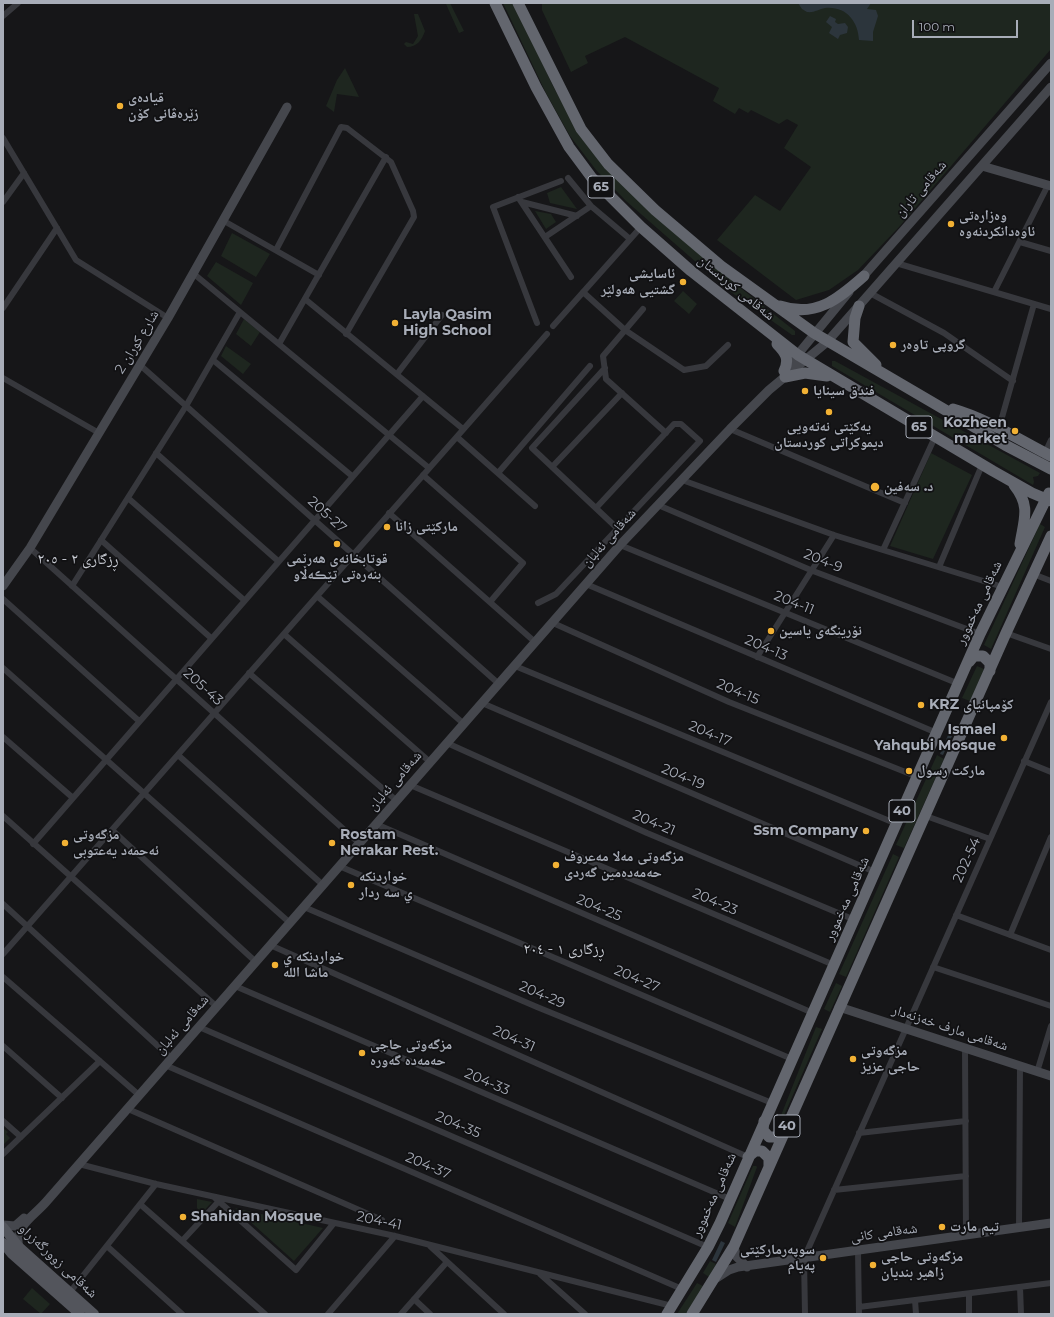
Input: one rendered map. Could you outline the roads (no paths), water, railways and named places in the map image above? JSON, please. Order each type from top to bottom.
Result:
[{"type":"highway","name":"شەقامی کوردستان","points":[[495,3],[536,87],[569,147],[592,178],[641,227],[691,271],[761,327],[802,357],[982,465],[1011,481],[1050,495]]},
{"type":"highway","name":"شەقامی کوردستان","points":[[518,3],[581,129],[608,164],[655,210],[721,266],[764,299],[827,342],[1005,445],[1051,469]]},
{"type":"highway","points":[[764,299],[791,310],[814,308],[834,300],[864,276]]},
{"type":"highway","points":[[859,306],[854,322],[853,342],[889,378]]},
{"type":"highway","points":[[761,327],[785,354],[787,361],[784,374],[811,373],[836,379],[848,385]]},
{"type":"highway","name":"شەقامی کوردستان","points":[[936,404],[968,414],[1049,453]]},
{"type":"highway","points":[[1011,481],[1023,498],[1026,508],[1018,555]]},
{"type":"highway","name":"شەقامی مەخموور","points":[[669,1310],[708,1247],[855,920],[980,634],[1018,555],[1050,495]]},
{"type":"highway","name":"40","points":[[692,1314],[734,1246],[1006,633],[1033,574],[1048,547],[1051,536]]},
{"type":"highway","points":[[968,664],[974,656],[983,656],[990,663],[989,672]]},
{"type":"highway","points":[[764,1121],[763,1130],[769,1136],[777,1137],[784,1132]]},
{"type":"highway","points":[[748,1157],[755,1151],[762,1151],[768,1156],[769,1166]]},
{"type":"main road","name":"شەقامی زوورگەزراو","points":[[3,1226],[11,1250],[70,1292],[94,1314]]},
{"type":"main road","name":"شەقامی زوورگەزراو","points":[[3,1243],[80,1314]]},
{"type":"street","points":[[3,16],[18,3]]},
{"type":"street","name":"شەقامی تاران","points":[[814,333],[1051,63]]},
{"type":"street","points":[[827,342],[1051,87]]},
{"type":"street","name":"شارع كوران 2","points":[[3,586],[30,548],[168,318],[287,107]]},
{"type":"street","points":[[276,250],[340,128],[347,128],[392,162],[413,211],[414,217],[346,334]]},
{"type":"street","points":[[3,138],[76,260],[168,318]]},
{"type":"street","points":[[279,344],[386,157]]},
{"type":"street","points":[[982,166],[1050,185],[994,292]]},
{"type":"street","points":[[3,202],[24,173]]},
{"type":"street","points":[[568,178],[591,206],[630,239]]},
{"type":"street","points":[[537,323],[493,206],[520,200],[561,181]]},
{"type":"street","points":[[932,197],[945,208]]},
{"type":"street","points":[[520,200],[577,216]]},
{"type":"street","points":[[520,200],[571,277]]},
{"type":"street","points":[[545,237],[591,206]]},
{"type":"street","points":[[224,221],[319,275]]},
{"type":"street","points":[[554,326],[641,227]]},
{"type":"street","points":[[3,308],[57,228]]},
{"type":"street","points":[[1020,242],[1051,251]]},
{"type":"street","points":[[896,263],[1051,309]]},
{"type":"street","points":[[194,274],[429,468]]},
{"type":"street","points":[[583,292],[625,330],[684,370],[706,366],[728,345]]},
{"type":"street","points":[[870,293],[944,333],[1012,381]]},
{"type":"street","points":[[305,299],[463,429]]},
{"type":"street","points":[[999,428],[1034,304]]},
{"type":"street","points":[[643,309],[603,356],[606,379],[666,433]]},
{"type":"street","points":[[72,586],[186,406],[240,312]]},
{"type":"street","points":[[397,374],[442,315]]},
{"type":"street","name":"شەقامی ئەلبان","points":[[802,357],[814,333]]},
{"type":"street","points":[[3,954],[547,334]]},
{"type":"street","name":"شەقامی ئەلبان","points":[[11,1250],[19,1231],[50,1198],[216,1006],[620,545],[784,374],[802,357],[827,342]]},
{"type":"street","points":[[213,360],[352,476]]},
{"type":"street","name":"205-27","points":[[140,365],[499,684]]},
{"type":"street","points":[[498,473],[590,366]]},
{"type":"street","points":[[605,368],[532,448],[618,529]]},
{"type":"street","points":[[3,378],[99,433]]},
{"type":"street","points":[[552,467],[622,393]]},
{"type":"street","points":[[34,844],[314,519],[423,396]]},
{"type":"street","points":[[538,603],[556,594],[700,441],[681,424],[674,424],[596,508]]},
{"type":"street","points":[[730,429],[905,503]]},
{"type":"street","points":[[456,437],[535,506]]},
{"type":"street","points":[[884,550],[935,437]]},
{"type":"street","points":[[1049,453],[1051,440]]},
{"type":"street","points":[[156,453],[278,561]]},
{"type":"street","points":[[939,567],[982,465]]},
{"type":"street","points":[[423,475],[523,564],[490,602]]},
{"type":"street","points":[[682,480],[834,535],[1003,587]]},
{"type":"street","points":[[128,498],[244,600]]},
{"type":"street","name":"204-9","points":[[658,505],[813,571],[980,634]]},
{"type":"street","points":[[390,513],[536,642]]},
{"type":"street","points":[[757,657],[813,571],[834,535]]},
{"type":"street","points":[[101,540],[211,638]]},
{"type":"street","name":"204-11","points":[[620,545],[959,684]]},
{"type":"street","name":"205-43","points":[[30,548],[360,843]]},
{"type":"street","points":[[1033,574],[1051,581]]},
{"type":"street","name":"204-13","points":[[586,584],[937,733]]},
{"type":"street","points":[[317,596],[464,724]]},
{"type":"street","points":[[3,599],[139,721]]},
{"type":"street","name":"204-15","points":[[552,623],[729,702],[918,777]]},
{"type":"street","points":[[1006,633],[1051,649]]},
{"type":"street","points":[[284,634],[430,762]]},
{"type":"street","name":"204-17","points":[[515,666],[897,824]]},
{"type":"street","points":[[3,668],[107,758],[144,794],[290,923]]},
{"type":"street","points":[[249,674],[397,800]]},
{"type":"street","name":"202-54","points":[[804,1258],[1024,761],[1049,713],[1051,702]]},
{"type":"street","name":"204-19","points":[[482,703],[876,872]]},
{"type":"street","points":[[3,737],[73,798]]},
{"type":"street","name":"204-21","points":[[447,743],[647,833],[855,920]]},
{"type":"street","points":[[178,755],[323,884]]},
{"type":"street","points":[[1024,761],[1051,772]]},
{"type":"street","name":"204-23","points":[[410,785],[834,965]]},
{"type":"street","points":[[3,816],[216,1006]]},
{"type":"street","points":[[926,816],[990,839]]},
{"type":"street","name":"204-25","points":[[376,824],[813,1013]]},
{"type":"street","points":[[112,830],[256,962]]},
{"type":"street","points":[[1010,935],[1051,837]]},
{"type":"street","name":"204-27","points":[[339,866],[792,1059]]},
{"type":"street","name":"204-37","points":[[3,904],[28,926],[168,1062],[682,1289]]},
{"type":"street","name":"204-29","points":[[304,907],[537,1007],[772,1103]]},
{"type":"street","points":[[956,916],[1051,950]]},
{"type":"street","name":"204-31","points":[[270,945],[748,1157]]},
{"type":"street","points":[[933,967],[1051,1006]]},
{"type":"street","points":[[3,976],[139,1095]]},
{"type":"street","name":"204-33","points":[[235,986],[730,1199]]},
{"type":"street","name":"شەقامی مارف خەزنەدار","points":[[839,1007],[1051,1076]]},
{"type":"street","name":"204-35","points":[[199,1026],[708,1247]]},
{"type":"street","points":[[1037,1072],[1051,1026]]},
{"type":"street","points":[[3,1046],[62,1098]]},
{"type":"street","points":[[965,1048],[966,1235]]},
{"type":"street","points":[[3,1154],[100,1061]]},
{"type":"street","points":[[1019,1228],[1020,1066]]},
{"type":"street","points":[[128,1108],[382,1220]]},
{"type":"street","points":[[3,1121],[21,1137]]},
{"type":"street","points":[[859,1133],[966,1121]]},
{"type":"street","name":"204-41","points":[[79,1164],[156,1184],[395,1236],[538,1272],[669,1310]]},
{"type":"street","points":[[834,1190],[966,1176]]},
{"type":"street","points":[[70,1292],[108,1247],[156,1184]]},
{"type":"street","points":[[212,1196],[296,1270],[334,1223]]},
{"type":"street","name":"شەقامی ئەلبان","points":[[3,1226],[11,1227],[17,1225],[40,1203],[50,1198]]},
{"type":"street","points":[[182,1241],[219,1201]]},
{"type":"street","points":[[141,1205],[266,1314]]},
{"type":"street","name":"شەقامی کانی","points":[[714,1280],[729,1270],[1051,1223]]},
{"type":"street","points":[[328,1314],[395,1236]]},
{"type":"street","points":[[428,1245],[504,1314]]},
{"type":"street","points":[[734,1246],[736,1256],[747,1267]]},
{"type":"street","points":[[108,1247],[182,1314]]},
{"type":"street","points":[[858,1251],[859,1311],[916,1300],[1051,1283]]},
{"type":"street","points":[[804,1258],[805,1314]]},
{"type":"street","points":[[401,1314],[447,1262]]},
{"type":"street","points":[[538,1272],[577,1312],[585,1314]]},
{"type":"street","points":[[1020,1287],[1021,1314]]},
{"type":"street","points":[[969,1294],[969,1314]]},
{"type":"street","points":[[414,1300],[430,1314]]},
{"type":"street","points":[[916,1300],[916,1314]]},
{"type":"place","name":"قیادەی زێرەڤانی کۆن","points":[[120,106]]},
{"type":"place","name":"وەزارەتی ئاوەدانکردنەوە","points":[[951,224]]},
{"type":"place","name":"ئاسایشی گشتیی هەولێر","points":[[683,282]]},
{"type":"place","name":"Layla Qasim High School","points":[[395,323]]},
{"type":"place","name":"گروپی تاوەر","points":[[893,345]]},
{"type":"place","name":"فندق سينايا","points":[[805,391]]},
{"type":"place","name":"یه‌كێتی نه‌ته‌ویی دیموكراتی كوردستان","points":[[829,412]]},
{"type":"place","name":"Kozheen market","points":[[1015,431]]},
{"type":"place","name":"د. سەفین","points":[[875,487]]},
{"type":"place","name":"مارکێتی زانا","points":[[387,527]]},
{"type":"place","name":"قوتابخانەی هەرێمی بنەرەتی تێڪەڵاو","points":[[337,544]]},
{"type":"place","name":"نۆرینگەی یاسین","points":[[771,631]]},
{"type":"place","name":"KRZ كۆمپانیای","points":[[921,705]]},
{"type":"place","name":"Ismael Yahqubi Mosque","points":[[1004,738]]},
{"type":"place","name":"مارکت رسول","points":[[909,771]]},
{"type":"place","name":"Ssm Company","points":[[866,831]]},
{"type":"place","name":"مزگەوتی ئەحمەد یەعتوبی","points":[[65,843]]},
{"type":"place","name":"Rostam Nerakar Rest.","points":[[332,843]]},
{"type":"place","name":"مزگەوتی مەلا مەعروف حەمەدەمین گەردی","points":[[556,865]]},
{"type":"place","name":"خواردنكه ي سه ردار","points":[[351,885]]},
{"type":"place","name":"خواردنكه ي ماشا الله","points":[[275,965]]},
{"type":"place","name":"مزگه‌وتی حاجی حه‌مه‌ده‌ گه‌وره","points":[[362,1053]]},
{"type":"place","name":"مزگەوتی حاجی عزیز","points":[[853,1059]]},
{"type":"place","name":"Shahidan Mosque","points":[[183,1217]]},
{"type":"place","name":"تيم مارت","points":[[942,1227]]},
{"type":"place","name":"سوپەرماركێتی پەیام","points":[[823,1258]]},
{"type":"place","name":"مزگەوتی حاجی زاهیر بندیان","points":[[873,1265]]},
{"type":"district","name":"ڕزگاری ٢ - ٢٠٥","points":[[78,560]]},
{"type":"district","name":"ڕزگاری ١ - ٢٠٤","points":[[564,950]]}]
